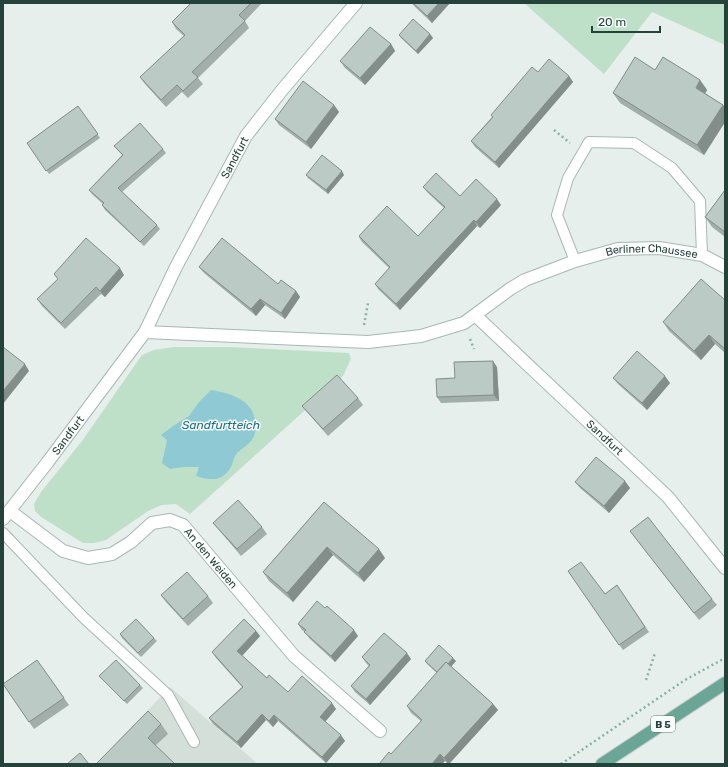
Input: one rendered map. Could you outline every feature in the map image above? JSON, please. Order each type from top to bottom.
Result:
[{"type":"main road","name":"B 5","points":[[602,764],[725,683]]},
{"type":"street","name":"Sandfurt","points":[[6,515],[146,332],[176,268],[246,136],[282,90],[356,3]]},
{"type":"street","name":"Berliner Chaussee","points":[[575,260],[618,250],[659,248],[702,255],[725,267]]},
{"type":"street","points":[[146,332],[368,342],[420,336],[464,323],[476,316],[510,289],[525,280],[575,260]]},
{"type":"street","name":"Sandfurt","points":[[476,316],[668,497],[725,568]]},
{"type":"street","name":"An den Weiden","points":[[6,515],[63,551],[88,558],[112,554],[131,542],[152,523],[170,520],[183,525],[294,656],[380,731]]},
{"type":"lane","points":[[575,260],[557,215],[568,178],[589,142],[634,143],[672,168],[700,201],[702,255]]},
{"type":"lane","points":[[3,533],[84,618],[168,695],[194,742]]},
{"type":"path","points":[[646,680],[655,653]]},
{"type":"path","points":[[561,764],[680,684],[725,658]]},
{"type":"shaded area","points":[[170,687],[258,764],[110,764],[103,757]]},
{"type":"green space","points":[[524,3],[725,3],[725,45],[652,12],[604,74]]},
{"type":"green space","points":[[174,347],[229,347],[349,353],[351,359],[343,376],[190,514],[176,504],[162,505],[148,511],[106,540],[94,543],[83,543],[41,517],[35,511],[34,504],[41,492],[82,441],[142,355],[154,350]]},
{"type":"water","name":"Sandfurtteich","points":[[211,390],[232,395],[245,402],[253,413],[256,425],[252,440],[237,453],[226,474],[222,477],[214,479],[196,476],[199,467],[170,469],[162,463],[167,440],[161,435],[189,416],[199,402]]},
{"type":"building","points":[[191,3],[251,3],[239,15],[245,21],[192,72],[198,77],[183,91],[177,85],[161,100],[140,77],[185,35],[172,22]]},
{"type":"building","points":[[413,3],[439,3],[427,16]]},
{"type":"building","points":[[413,19],[430,34],[416,51],[399,35]]},
{"type":"building","points":[[370,27],[391,44],[360,78],[340,61]]},
{"type":"building","points":[[635,57],[655,70],[663,57],[700,80],[696,88],[723,105],[697,145],[613,93]]},
{"type":"building","points":[[549,59],[569,76],[495,162],[471,141],[493,117],[491,115],[532,67],[538,72]]},
{"type":"building","points":[[303,81],[334,105],[306,142],[275,119]]},
{"type":"building","points":[[78,106],[98,134],[46,171],[27,143]]},
{"type":"building","points":[[140,123],[163,149],[118,188],[157,225],[140,242],[102,205],[104,203],[89,190],[123,155],[114,146]]},
{"type":"building","points":[[322,155],[342,171],[326,190],[306,175]]},
{"type":"building","points":[[436,173],[460,196],[476,179],[497,199],[476,222],[474,220],[396,304],[375,284],[390,267],[359,236],[387,206],[418,236],[445,207],[423,187]]},
{"type":"building","points":[[725,190],[725,232],[705,217]]},
{"type":"building","points":[[86,238],[120,268],[100,291],[96,287],[61,323],[37,299],[58,279],[54,274]]},
{"type":"building","points":[[222,238],[278,284],[281,280],[296,291],[281,313],[260,299],[251,309],[199,267]]},
{"type":"building","points":[[701,279],[725,300],[725,349],[709,335],[694,351],[663,322]]},
{"type":"building","points":[[3,347],[25,364],[3,391]]},
{"type":"building","points":[[637,351],[665,376],[642,403],[613,378]]},
{"type":"building","points":[[493,361],[494,395],[437,397],[436,379],[455,378],[454,362]]},
{"type":"building","points":[[337,375],[358,398],[323,429],[302,406]]},
{"type":"building","points":[[596,457],[625,481],[604,506],[575,482]]},
{"type":"building","points":[[238,500],[262,527],[237,549],[213,523]]},
{"type":"building","points":[[324,502],[379,549],[358,573],[327,547],[287,593],[263,572]]},
{"type":"building","points":[[648,517],[712,599],[694,613],[630,531]]},
{"type":"building","points":[[581,562],[605,594],[617,585],[645,627],[619,645],[568,571]]},
{"type":"building","points":[[187,572],[208,596],[183,619],[161,595]]},
{"type":"building","points":[[317,601],[325,608],[327,606],[354,630],[331,656],[304,632],[306,630],[298,624]]},
{"type":"building","points":[[136,619],[154,638],[138,653],[120,634]]},
{"type":"building","points":[[244,619],[256,631],[237,651],[267,678],[269,675],[288,692],[302,676],[332,703],[320,717],[341,735],[322,757],[274,715],[269,721],[262,714],[237,742],[209,718],[243,687],[212,652]]},
{"type":"building","points":[[384,633],[407,653],[366,699],[351,686],[370,665],[362,657]]},
{"type":"building","points":[[439,645],[453,658],[448,664],[446,662],[437,672],[425,661]]},
{"type":"building","points":[[37,660],[64,698],[29,722],[3,684]]},
{"type":"building","points":[[116,660],[140,685],[124,701],[99,676]]},
{"type":"building","points":[[446,662],[493,704],[444,758],[440,754],[432,764],[379,764],[389,752],[391,754],[422,720],[407,706]]},
{"type":"building","points":[[148,711],[161,724],[148,738],[175,764],[96,764]]},
{"type":"building","points":[[80,753],[89,764],[67,764]]}]
